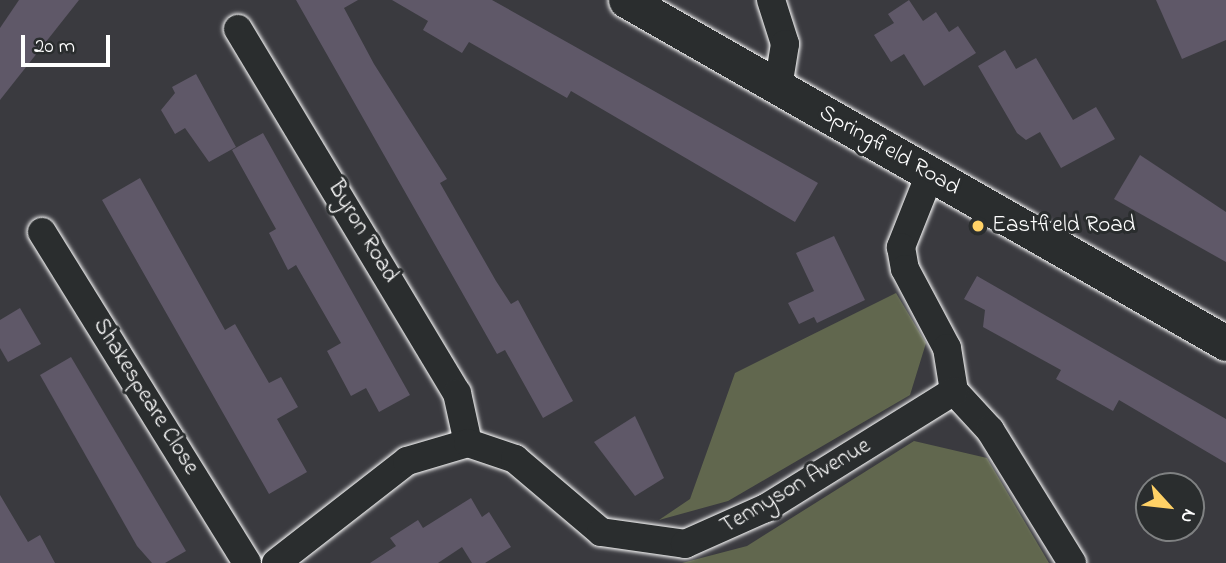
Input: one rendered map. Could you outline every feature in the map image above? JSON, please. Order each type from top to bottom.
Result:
[{"type":"street","name":"Springfield Road","points":[[626,0],[1226,343]]},
{"type":"street","points":[[771,0],[785,44],[778,87]]},
{"type":"street","name":"Byron Road","points":[[238,29],[457,393],[468,443]]},
{"type":"street","points":[[930,174],[901,247],[905,269],[951,360],[954,391],[990,430],[1072,563]]},
{"type":"street","name":"Shakespeare Close","points":[[42,232],[247,563]]},
{"type":"street","name":"Tennyson Avenue","points":[[468,443],[515,458],[601,532],[685,544],[766,508],[954,391]]},
{"type":"street","points":[[276,563],[324,532],[407,461],[468,443]]},
{"type":"green space","points":[[896,293],[926,343],[910,395],[728,501],[659,520],[690,499],[735,373]]},
{"type":"green space","points":[[914,441],[987,458],[1049,563],[682,563],[747,546]]},
{"type":"building","points":[[19,0],[79,0],[0,100],[0,28]]},
{"type":"building","points":[[296,0],[358,0],[344,8],[374,64],[447,179],[440,183],[496,281],[511,304],[518,300],[573,401],[543,418],[505,350],[497,354]]},
{"type":"building","points":[[392,0],[492,0],[818,183],[795,222],[571,91],[567,98],[469,42],[462,53],[423,30],[428,21]]},
{"type":"building","points":[[909,0],[923,21],[936,12],[949,32],[958,26],[976,53],[924,86],[904,54],[891,62],[874,35],[894,23],[888,14]]},
{"type":"building","points":[[1156,0],[1226,0],[1226,40],[1182,59]]},
{"type":"building","points":[[1005,50],[1016,69],[1036,58],[1073,120],[1096,107],[1115,139],[1061,168],[1040,132],[1026,140],[1017,133],[978,66]]},
{"type":"building","points":[[196,74],[236,147],[209,162],[185,128],[175,134],[161,110],[175,93],[172,87]]},
{"type":"building","points":[[263,133],[410,395],[379,412],[366,388],[351,396],[327,351],[341,343],[296,265],[288,270],[269,233],[276,229],[232,150]]},
{"type":"building","points":[[1140,155],[1226,212],[1226,262],[1114,199]]},
{"type":"building","points":[[140,178],[225,330],[235,324],[269,383],[281,377],[298,407],[277,419],[307,472],[269,494],[102,200]]},
{"type":"building","points":[[834,236],[865,300],[817,323],[814,317],[799,324],[788,303],[814,291],[796,253]]},
{"type":"building","points":[[977,276],[1226,419],[1226,463],[1119,400],[1113,411],[1056,379],[1061,370],[983,327],[985,310],[964,299]]},
{"type":"building","points":[[20,308],[41,344],[8,362],[0,348],[0,320]]},
{"type":"building","points":[[71,357],[186,551],[165,563],[152,563],[137,546],[40,375]]},
{"type":"building","points":[[635,416],[664,478],[635,496],[594,442]]},
{"type":"building","points":[[0,495],[28,542],[40,535],[55,563],[0,563]]},
{"type":"building","points":[[471,498],[482,517],[489,512],[511,547],[485,563],[472,563],[462,547],[438,563],[370,563],[396,546],[390,538],[418,520],[423,528]]},
{"type":"place","name":"Eastfield Road","points":[[978,226]]}]
